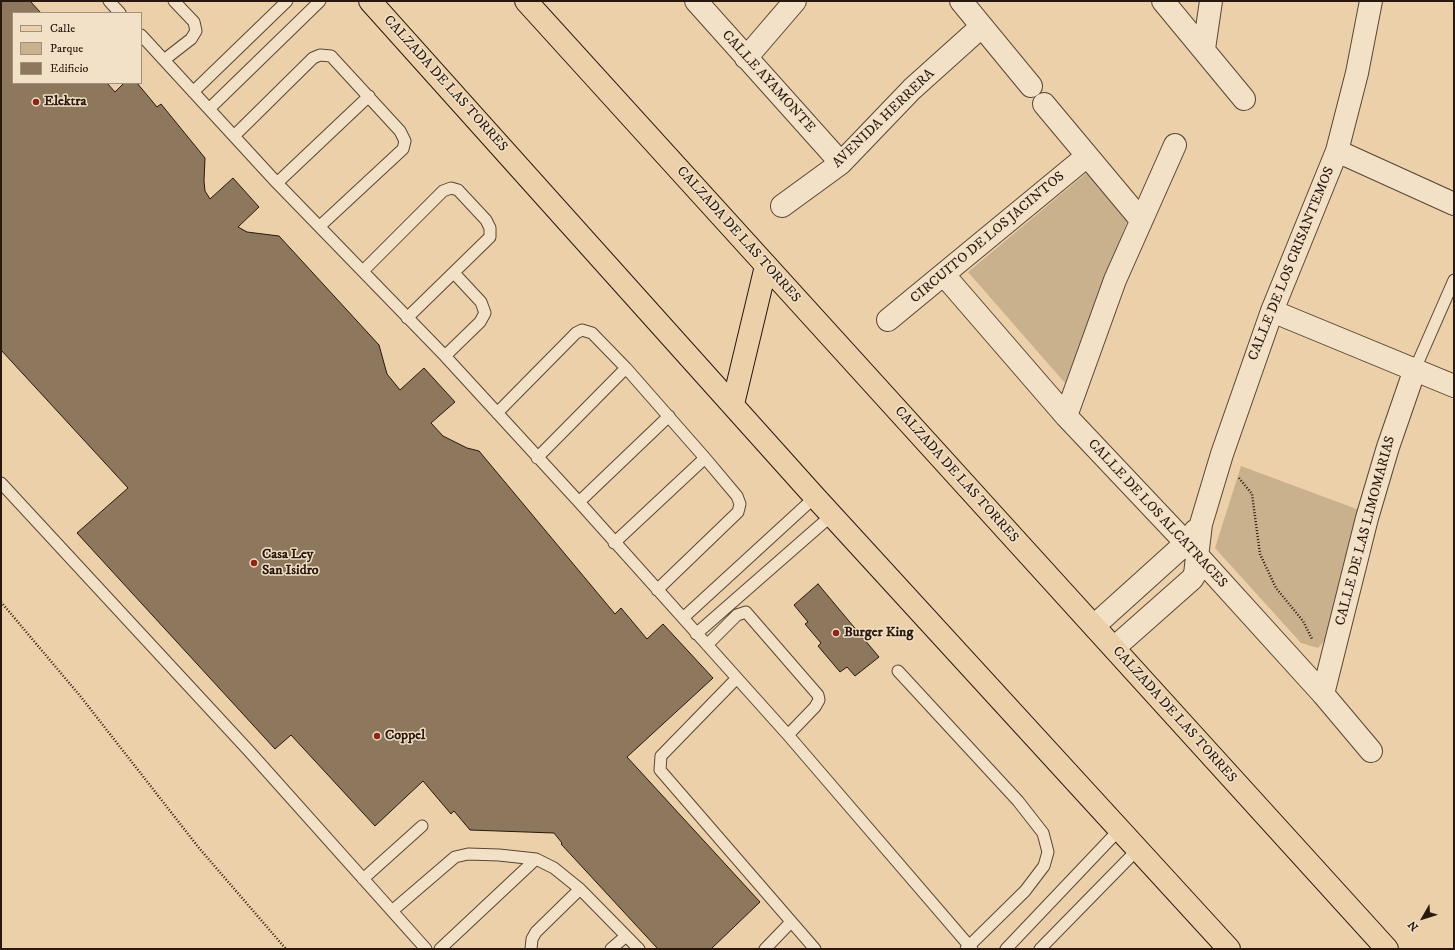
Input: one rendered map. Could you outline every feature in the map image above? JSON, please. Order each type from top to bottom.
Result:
[{"type":"main road","name":"CALZADA DE LAS TORRES","points":[[370,1],[815,497],[1229,949]]},
{"type":"main road","name":"CALZADA DE LAS TORRES","points":[[526,1],[1386,949]]},
{"type":"main road","points":[[732,404],[766,266]]},
{"type":"street","name":"CALLE AYAMONTE","points":[[696,1],[840,163]]},
{"type":"street","points":[[746,58],[795,1]]},
{"type":"street","points":[[961,1],[1031,86]]},
{"type":"street","points":[[1163,1],[1244,99]]},
{"type":"street","points":[[1204,49],[1211,1]]},
{"type":"street","name":"CALLE DE LOS CRISANTEMOS","points":[[1114,648],[1192,580],[1195,574],[1192,549],[1222,454],[1272,311],[1336,151],[1356,72],[1371,1]]},
{"type":"street","name":"AVENIDA HERRERA","points":[[782,206],[840,163],[912,89],[981,27]]},
{"type":"street","points":[[1044,104],[1141,220]]},
{"type":"street","points":[[1066,416],[1115,280],[1175,145]]},
{"type":"street","points":[[1336,151],[1454,204]]},
{"type":"street","name":"CIRCUITO DE LOS JACINTOS","points":[[888,320],[1088,156]]},
{"type":"street","name":"CALLE DE LOS ALCATRACES","points":[[944,275],[1066,416],[1192,549],[1323,694],[1371,751]]},
{"type":"street","points":[[1272,311],[1454,386]]},
{"type":"street","name":"CALLE DE LAS LIMOMARIAS","points":[[1323,694],[1369,511],[1388,447],[1415,369]]},
{"type":"street","name":"CALLE DE LOS CRISANTEMOS","points":[[1094,626],[1192,549]]},
{"type":"lane","points":[[109,1],[119,12]]},
{"type":"lane","points":[[164,60],[192,39],[196,31],[194,22],[174,1]]},
{"type":"lane","points":[[192,92],[287,1]]},
{"type":"lane","points":[[209,109],[320,1]]},
{"type":"lane","points":[[142,36],[277,183],[320,226],[406,318],[445,356],[579,502],[614,543],[788,735],[969,948],[1025,891],[1044,866],[1048,852],[1043,833],[1018,801],[898,671]]},
{"type":"lane","points":[[234,136],[313,58],[320,55],[331,56],[400,131],[405,141],[403,149],[320,226]]},
{"type":"lane","points":[[277,183],[369,96]]},
{"type":"lane","points":[[363,271],[442,191],[451,188],[458,190],[486,220],[490,228],[490,237],[406,318]]},
{"type":"lane","points":[[445,356],[480,322],[484,313],[481,302],[454,273]]},
{"type":"lane","points":[[1415,369],[1454,280]]},
{"type":"lane","points":[[497,413],[576,333],[582,330],[592,333],[626,368],[737,496],[740,504],[738,512],[657,590]]},
{"type":"lane","points":[[537,458],[626,368]]},
{"type":"lane","points":[[579,502],[669,416]]},
{"type":"lane","points":[[614,543],[705,458]]},
{"type":"lane","points":[[1,483],[249,751],[426,949]]},
{"type":"lane","points":[[683,618],[815,497]]},
{"type":"lane","points":[[696,634],[832,515]]},
{"type":"lane","points":[[707,645],[737,615],[746,612],[818,695],[819,700],[815,707],[788,735]]},
{"type":"lane","points":[[736,679],[662,756],[660,770],[815,949]]},
{"type":"lane","points":[[363,879],[422,826]]},
{"type":"lane","points":[[1006,949],[1119,830]]},
{"type":"lane","points":[[1040,949],[1137,850]]},
{"type":"lane","points":[[392,911],[455,857],[468,854],[536,859],[554,868],[580,889],[639,949]]},
{"type":"lane","points":[[440,949],[536,859]]},
{"type":"lane","points":[[531,949],[532,939],[536,932],[580,889]]},
{"type":"lane","points":[[765,949],[791,922]]},
{"type":"lane","points":[[611,949],[626,936]]},
{"type":"path","points":[[1222,454],[1252,494],[1260,554],[1276,588],[1303,621],[1312,640]]},
{"type":"path","points":[[1,602],[95,715],[199,848],[286,949]]},
{"type":"green space","points":[[1090,170],[1130,214],[1065,383],[968,272]]},
{"type":"green space","points":[[1241,466],[1362,511],[1325,640],[1318,648],[1301,643],[1215,548]]},
{"type":"building","points":[[1,1],[30,1],[40,12],[12,12],[12,84],[108,84],[115,92],[123,84],[138,84],[157,107],[161,104],[205,158],[205,191],[210,199],[233,178],[259,207],[238,227],[247,232],[279,236],[379,345],[387,374],[400,390],[424,368],[455,402],[431,423],[443,436],[467,448],[479,451],[615,614],[621,608],[647,639],[663,624],[713,678],[627,757],[760,902],[711,949],[658,949],[561,844],[562,843],[554,833],[470,830],[454,811],[451,814],[423,781],[375,826],[291,735],[275,749],[77,533],[128,488],[1,350]]},
{"type":"building","name":"Burger King","points":[[818,584],[879,657],[855,676],[847,667],[840,672],[818,646],[821,643],[805,624],[808,622],[794,605]]},
{"type":"place","name":"Elektra","points":[[36,102]]},
{"type":"place","name":"Casa Ley San Isidro","points":[[254,563]]},
{"type":"place","name":"Burger King","points":[[836,633]]},
{"type":"place","name":"Coppel","points":[[377,736]]}]
